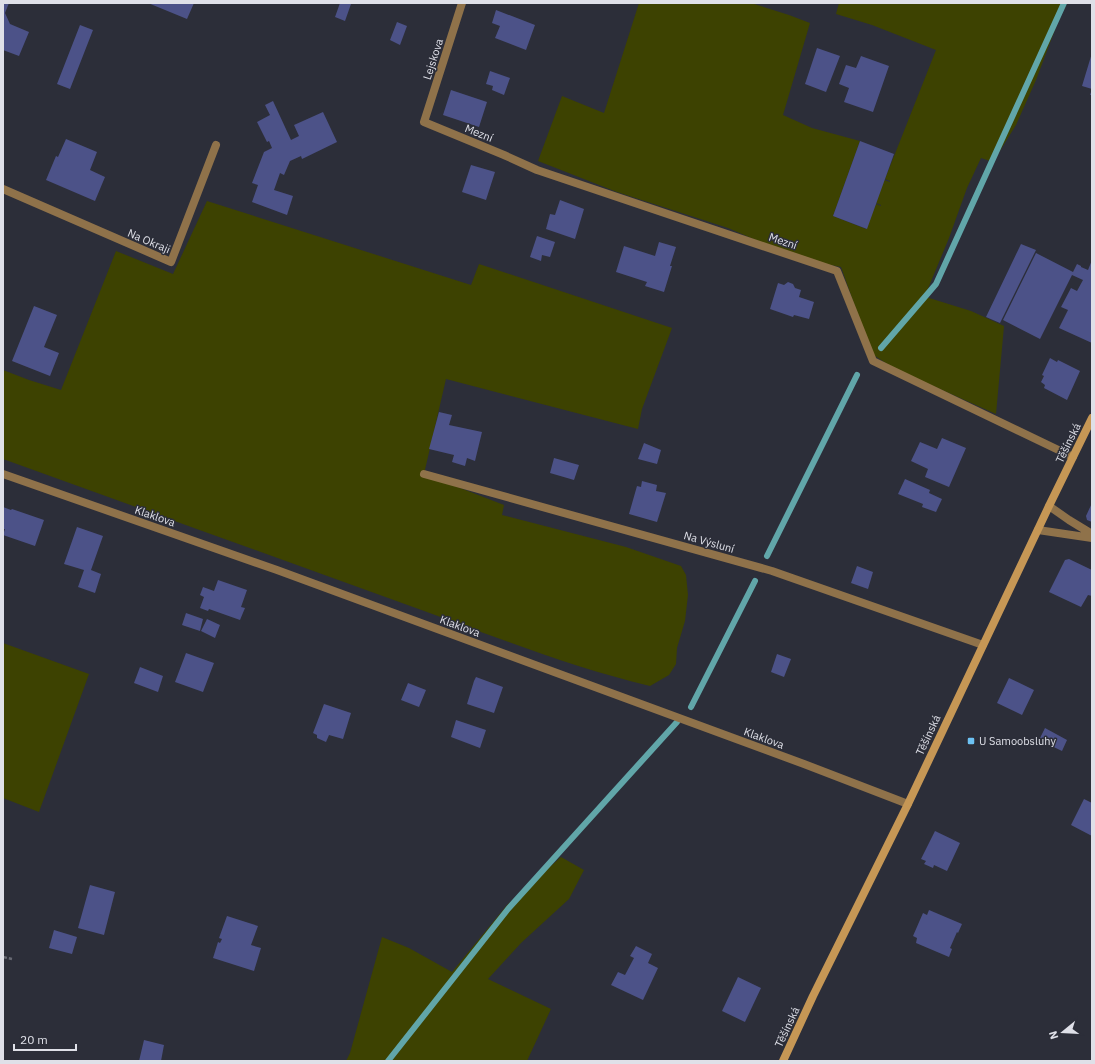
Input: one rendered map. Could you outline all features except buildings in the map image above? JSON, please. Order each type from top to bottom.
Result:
[{"type":"main road","name":"Těšínská","points":[[782,1061],[908,804],[1092,418]]},
{"type":"street","name":"Lejskova","points":[[424,122],[462,3]]},
{"type":"street","name":"Mezní","points":[[424,122],[537,170],[837,271],[873,361],[1073,457]]},
{"type":"street","name":"Na Okraji","points":[[3,190],[171,262],[216,145]]},
{"type":"street","name":"Klaklova","points":[[3,474],[277,570],[796,761],[908,804]]},
{"type":"street","name":"Na Výsluní","points":[[424,474],[772,571],[983,645]]},
{"type":"street","points":[[1049,506],[1092,534]]},
{"type":"street","points":[[1038,530],[1092,538]]},
{"type":"path","points":[[3,957],[12,959]]},
{"type":"green space","points":[[639,3],[751,3],[810,23],[783,115],[812,128],[860,141],[833,216],[866,229],[876,204],[881,206],[876,203],[884,180],[890,182],[885,179],[936,50],[872,25],[836,14],[839,3],[1065,3],[1036,80],[1016,125],[993,162],[981,158],[967,188],[949,238],[927,291],[926,297],[971,311],[1004,326],[996,414],[895,369],[872,354],[841,267],[800,259],[728,228],[617,192],[538,161],[562,96],[604,113]]},
{"type":"green space","points":[[207,201],[471,285],[479,264],[672,328],[642,409],[638,429],[446,379],[424,474],[504,505],[502,515],[626,547],[681,566],[686,575],[688,595],[685,621],[677,648],[676,664],[669,675],[650,686],[556,659],[3,459],[3,370],[61,390],[116,251],[173,274]]},
{"type":"green space","points":[[3,643],[89,674],[39,812],[3,798]]},
{"type":"green space","points":[[561,857],[584,870],[569,899],[521,943],[488,979],[551,1009],[527,1061],[346,1061],[350,1053],[382,937],[409,948],[452,972],[507,905]]},
{"type":"waterway","points":[[881,348],[936,284],[1064,3]]},
{"type":"waterway","points":[[767,556],[857,375]]},
{"type":"waterway","points":[[691,707],[755,581]]},
{"type":"waterway","points":[[388,1061],[508,909],[677,722]]},
{"type":"place","name":"U Samoobsluhy","points":[[971,741]]}]
